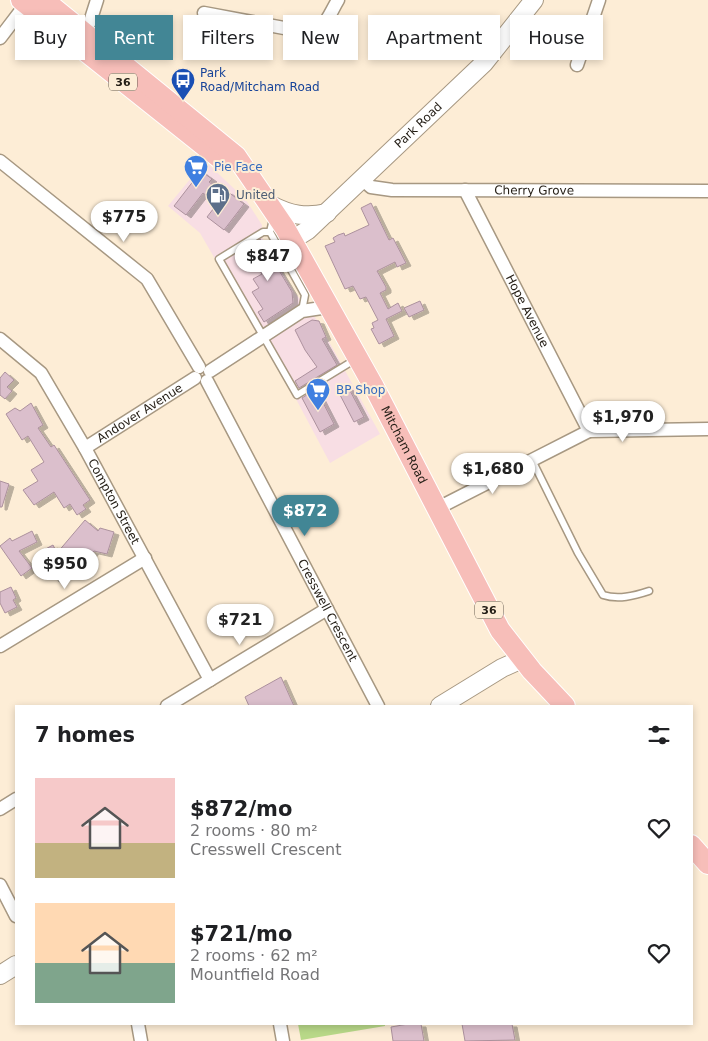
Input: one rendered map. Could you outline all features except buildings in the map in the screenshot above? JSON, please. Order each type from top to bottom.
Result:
[{"type":"main road","name":"Mitcham Road","points":[[30,1],[49,15]]},
{"type":"main road","name":"Mitcham Road","points":[[85,43],[209,150],[251,180],[273,208],[292,240],[311,291],[328,307],[358,358],[500,630],[564,705]]},
{"type":"main road","points":[[693,847],[707,863]]},
{"type":"street","points":[[85,28],[90,22],[96,0]]},
{"type":"street","points":[[204,13],[300,31],[315,31],[323,26],[338,0]]},
{"type":"street","name":"Park Road","points":[[292,240],[303,234],[363,180],[484,63],[534,0]]},
{"type":"street","points":[[577,65],[599,0]]},
{"type":"street","points":[[2,34],[30,1]]},
{"type":"street","name":"Cresswell Crescent","points":[[0,162],[147,279],[203,374],[377,705]]},
{"type":"street","name":"Cherry Grove","points":[[363,180],[377,189],[708,192]]},
{"type":"street","name":"Hope Avenue","points":[[465,190],[589,431]]},
{"type":"street","points":[[273,208],[288,214],[311,216],[327,212]]},
{"type":"street","name":"Andover Avenue","points":[[85,448],[302,311],[328,307]]},
{"type":"street","name":"Compton Street","points":[[0,339],[41,374],[85,448],[210,680]]},
{"type":"street","points":[[436,509],[589,431],[708,428]]},
{"type":"street","points":[[0,646],[145,558]]},
{"type":"street","points":[[169,705],[328,609]]},
{"type":"street","points":[[442,705],[522,658]]},
{"type":"street","points":[[0,809],[15,800]]},
{"type":"street","points":[[0,885],[15,914]]},
{"type":"street","points":[[0,975],[15,966]]},
{"type":"street","points":[[138,1025],[141,1041]]},
{"type":"street","points":[[280,1025],[283,1041]]},
{"type":"lane","points":[[273,208],[270,232],[311,291],[302,311]]},
{"type":"lane","points":[[270,232],[263,232],[219,258],[298,396],[358,358]]},
{"type":"lane","points":[[532,460],[578,553],[602,596],[635,596],[649,591]]},
{"type":"shaded area","points":[[205,161],[246,200],[262,225],[261,236],[295,293],[317,320],[380,434],[330,463],[296,399],[200,233],[168,206]]},
{"type":"green space","points":[[298,1025],[385,1025],[385,1026],[301,1040]]},
{"type":"place","name":"Park Road/Mitcham Road","points":[[183,101]]},
{"type":"place","name":"Pie Face","points":[[196,188]]},
{"type":"place","name":"United","points":[[218,216]]},
{"type":"place","name":"BP Shop","points":[[318,411]]}]
